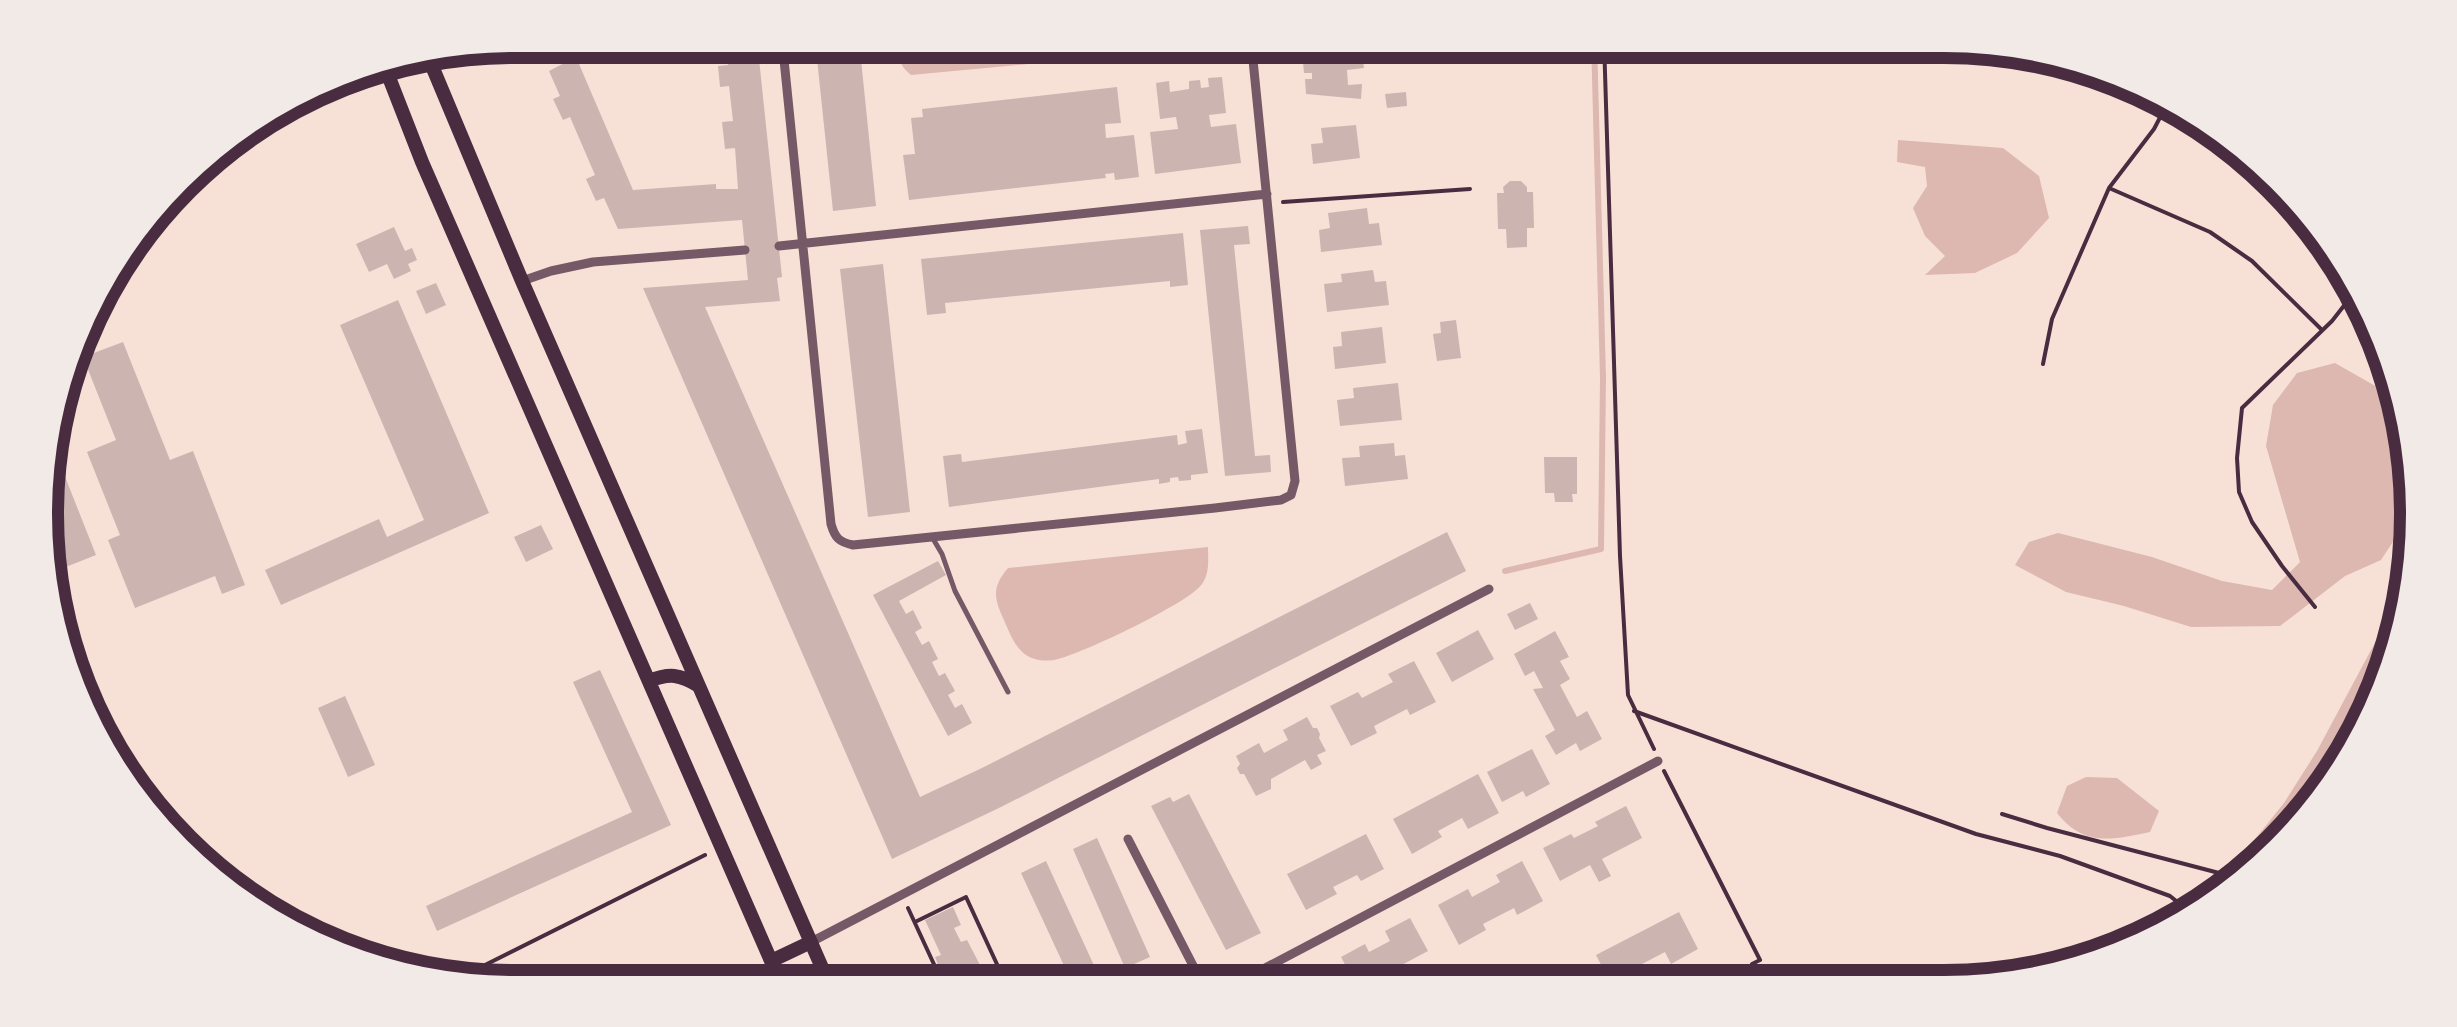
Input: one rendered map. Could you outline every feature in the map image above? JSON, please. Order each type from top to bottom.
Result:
[{"type":"main road","points":[[430,65],[823,970]]},
{"type":"main road","points":[[387,75],[775,970]]},
{"type":"main road","points":[[649,682],[667,674],[700,686]]},
{"type":"main road","points":[[771,960],[811,942]]},
{"type":"street","points":[[784,58],[829,505],[834,536],[853,546],[1264,502],[1291,495],[1296,481],[1253,58]]},
{"type":"street","points":[[779,246],[1268,199]]},
{"type":"street","points":[[522,280],[593,262],[745,250]]},
{"type":"street","points":[[811,942],[1489,590]]},
{"type":"street","points":[[1261,970],[1658,761]]},
{"type":"street","points":[[1128,839],[1195,970]]},
{"type":"lane","points":[[932,537],[1008,692]]},
{"type":"path","points":[[1605,58],[1628,694],[1760,960],[1740,970]]},
{"type":"path","points":[[2042,364],[2052,319],[2109,188],[2162,114]]},
{"type":"path","points":[[1268,199],[1470,188]]},
{"type":"path","points":[[2109,188],[2210,232],[2252,260],[2322,330]]},
{"type":"path","points":[[2315,607],[2252,522],[2239,492],[2237,458],[2242,408],[2347,302]]},
{"type":"path","points":[[1634,711],[1976,834],[2060,856],[2170,896],[2179,904]]},
{"type":"path","points":[[2002,814],[2222,874]]},
{"type":"path","points":[[478,968],[722,847]]},
{"type":"path","points":[[936,970],[914,922],[966,897],[1000,970]]},
{"type":"shaded area","points":[[899,58],[1093,58],[911,75]]},
{"type":"shaded area","points":[[1898,140],[2003,148],[2039,176],[2049,218],[2017,253],[1975,273],[1925,275],[1945,256],[1925,236],[1913,208],[1927,186],[1925,167],[1897,162]]},
{"type":"shaded area","points":[[2335,363],[2382,390],[2396,454],[2400,514],[2399,532],[2381,560],[2345,576],[2280,626],[2191,627],[2066,592],[2015,565],[2029,542],[2058,533],[2152,557],[2222,581],[2272,590],[2300,562],[2266,446],[2273,405],[2297,373]]},
{"type":"shaded area","points":[[1208,547],[1206,575],[1193,592],[1134,626],[1058,659],[1038,660],[1023,653],[997,603],[997,586],[1008,568]]},
{"type":"shaded area","points":[[2387,621],[2365,688],[2338,742],[2305,791],[2252,849],[2251,844],[2284,803],[2317,751]]},
{"type":"shaded area","points":[[2086,777],[2117,778],[2159,811],[2150,832],[2099,838],[2067,824],[2057,813],[2067,786]]},
{"type":"building","points":[[576,58],[633,190],[716,184],[716,189],[738,189],[735,148],[725,149],[722,122],[733,121],[729,86],[720,87],[718,66],[728,65],[727,58],[759,58],[782,277],[777,278],[780,301],[705,307],[920,797],[1447,532],[1466,571],[892,859],[643,288],[748,280],[742,220],[618,229],[604,198],[596,201],[586,179],[595,175],[570,117],[563,120],[553,99],[560,96],[549,71]]},
{"type":"building","points":[[817,58],[861,58],[876,206],[833,211]]},
{"type":"building","points":[[1157,58],[1195,58],[1157,62]]},
{"type":"building","points":[[1303,58],[1363,58],[1364,68],[1347,70],[1348,85],[1362,84],[1361,99],[1306,94],[1305,79],[1312,79],[1312,73],[1304,73]]},
{"type":"building","points":[[1222,77],[1226,113],[1209,115],[1211,127],[1236,124],[1241,163],[1155,174],[1150,132],[1178,129],[1176,117],[1160,119],[1156,83],[1169,81],[1170,92],[1189,89],[1189,81],[1200,80],[1201,88],[1209,87],[1208,78]]},
{"type":"building","points":[[1117,87],[1121,123],[1105,124],[1106,138],[1134,135],[1139,177],[1115,180],[1114,173],[1105,174],[1106,178],[909,200],[903,155],[915,154],[911,118],[923,117],[922,109]]},
{"type":"building","points":[[1406,92],[1407,106],[1387,108],[1385,94]]},
{"type":"building","points":[[1356,125],[1360,158],[1313,164],[1311,144],[1323,143],[1321,128]]},
{"type":"building","points":[[1510,181],[1521,181],[1527,192],[1533,192],[1534,228],[1527,228],[1527,247],[1507,248],[1506,229],[1498,229],[1497,193],[1504,193],[1503,187]]},
{"type":"building","points":[[1367,208],[1369,224],[1379,223],[1382,245],[1321,252],[1319,230],[1330,228],[1328,213]]},
{"type":"building","points":[[1248,226],[1250,244],[1234,245],[1255,456],[1270,455],[1271,472],[1225,476],[1200,230]]},
{"type":"building","points":[[394,227],[405,251],[412,248],[417,260],[408,264],[411,271],[394,279],[387,264],[369,272],[356,244]]},
{"type":"building","points":[[1183,233],[1188,285],[1170,287],[1170,281],[945,303],[946,313],[927,315],[921,259]]},
{"type":"building","points":[[883,264],[910,512],[868,517],[840,269]]},
{"type":"building","points":[[1373,270],[1375,282],[1386,281],[1389,305],[1327,312],[1324,284],[1342,282],[1341,274]]},
{"type":"building","points":[[436,283],[446,305],[426,314],[416,291]]},
{"type":"building","points":[[398,300],[489,513],[281,605],[265,570],[379,519],[387,537],[424,520],[340,325]]},
{"type":"building","points":[[1456,320],[1461,358],[1437,361],[1433,334],[1441,333],[1440,322]]},
{"type":"building","points":[[1382,327],[1386,363],[1335,369],[1333,347],[1342,346],[1341,332]]},
{"type":"building","points":[[123,342],[170,460],[193,451],[245,585],[222,594],[215,576],[135,608],[108,540],[120,535],[87,452],[116,440],[84,360],[86,356]]},
{"type":"building","points":[[1398,383],[1402,420],[1340,426],[1337,400],[1354,398],[1353,388]]},
{"type":"building","points":[[1202,429],[1208,473],[1191,475],[1191,480],[1170,478],[1170,482],[1159,484],[1159,479],[949,507],[943,456],[961,454],[962,462],[1177,435],[1178,445],[1187,443],[1185,431]]},
{"type":"building","points":[[1394,443],[1395,456],[1405,455],[1408,479],[1345,486],[1342,458],[1360,457],[1359,446]]},
{"type":"building","points":[[1544,457],[1577,457],[1577,494],[1572,494],[1573,502],[1555,502],[1554,493],[1545,493]]},
{"type":"building","points":[[59,470],[96,555],[61,569],[58,543]]},
{"type":"building","points":[[541,525],[553,549],[526,562],[514,537]]},
{"type":"building","points":[[938,561],[946,575],[899,601],[906,614],[913,610],[922,628],[915,632],[922,645],[929,641],[938,659],[932,662],[939,676],[945,673],[955,691],[948,695],[955,708],[962,704],[972,723],[948,736],[873,595]]},
{"type":"building","points":[[1530,603],[1538,619],[1515,630],[1507,614]]},
{"type":"building","points":[[1478,630],[1494,659],[1452,682],[1436,653]]},
{"type":"building","points":[[1555,631],[1569,657],[1560,661],[1570,679],[1560,685],[1577,717],[1587,711],[1602,739],[1580,751],[1576,743],[1556,755],[1545,736],[1555,730],[1533,689],[1543,688],[1534,671],[1525,676],[1514,654]]},
{"type":"building","points":[[1414,661],[1436,702],[1410,715],[1407,709],[1374,726],[1377,733],[1351,746],[1330,706],[1358,692],[1362,698],[1393,682],[1388,674]]},
{"type":"building","points":[[600,670],[671,825],[437,931],[426,906],[632,812],[573,682]]},
{"type":"building","points":[[345,696],[375,765],[348,777],[318,708]]},
{"type":"building","points":[[1307,717],[1317,728],[1326,751],[1317,755],[1322,764],[1311,770],[1305,760],[1271,779],[1271,789],[1256,796],[1237,768],[1240,764],[1236,756],[1259,743],[1264,753],[1288,740],[1283,730]]},
{"type":"building","points":[[1532,749],[1550,784],[1526,797],[1523,791],[1502,802],[1487,772]]},
{"type":"building","points":[[1478,774],[1499,813],[1468,829],[1462,818],[1438,831],[1442,837],[1412,854],[1393,819]]},
{"type":"building","points":[[1189,794],[1261,933],[1226,950],[1151,806]]},
{"type":"building","points":[[1626,806],[1642,838],[1602,859],[1611,876],[1599,882],[1590,865],[1560,881],[1543,848],[1598,826],[1595,822]]},
{"type":"building","points":[[1366,834],[1384,869],[1361,881],[1357,875],[1333,887],[1337,894],[1306,910],[1287,874]]},
{"type":"building","points":[[1097,838],[1150,957],[1125,968],[1073,849]]},
{"type":"building","points":[[1046,861],[1096,970],[1066,970],[1021,873]]},
{"type":"building","points":[[1522,861],[1543,901],[1517,915],[1514,908],[1483,924],[1486,930],[1459,945],[1438,905],[1468,889],[1472,897],[1500,882],[1496,875]]},
{"type":"building","points":[[953,907],[961,925],[954,928],[961,942],[967,940],[983,970],[939,967],[935,957],[941,955],[925,920]]},
{"type":"building","points":[[1679,912],[1698,949],[1671,964],[1665,952],[1640,965],[1642,970],[1604,970],[1596,955]]},
{"type":"building","points":[[1410,918],[1428,951],[1392,970],[1348,970],[1341,957],[1365,944],[1369,952],[1390,941],[1385,931]]},
{"type":"waterway","points":[[1505,571],[1601,549],[1603,378],[1594,58]]}]
